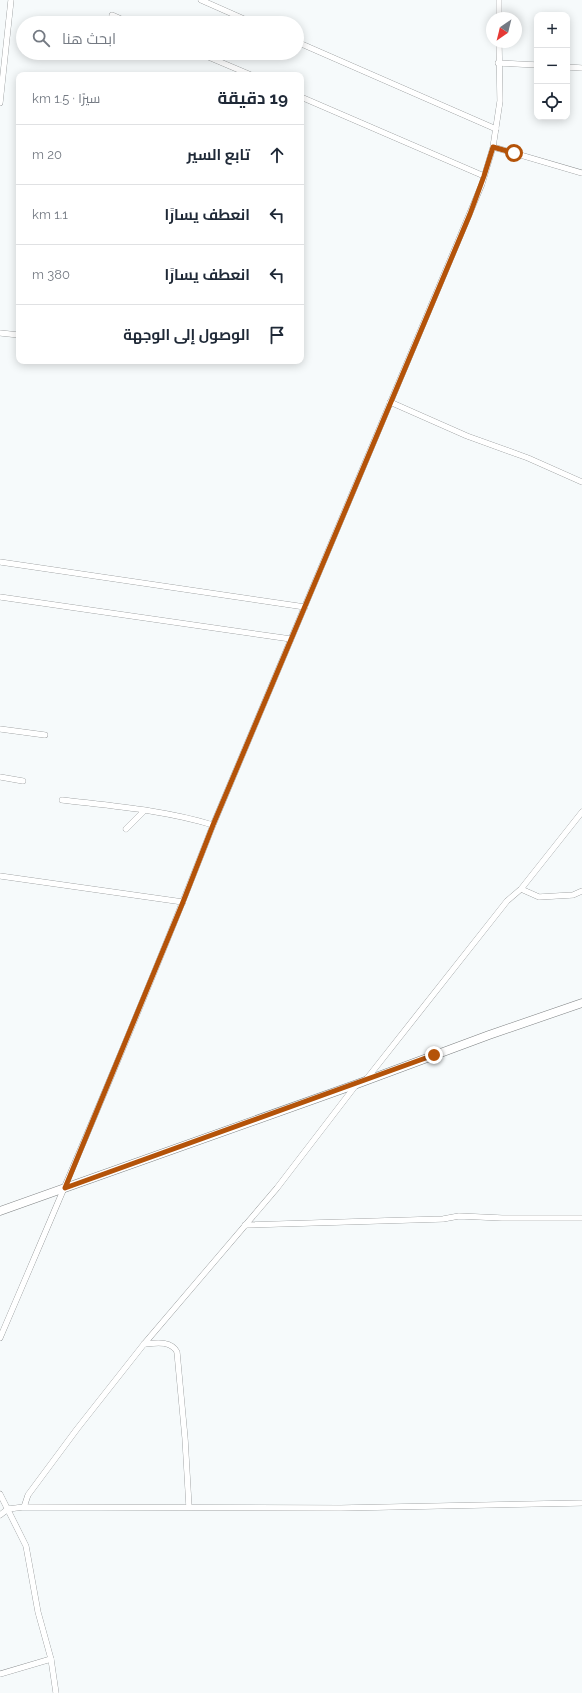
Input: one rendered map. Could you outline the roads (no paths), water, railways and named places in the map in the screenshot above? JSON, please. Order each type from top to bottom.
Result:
[{"type":"main road","points":[[0,1211],[361,1082],[489,1034],[582,1003]]},
{"type":"street","points":[[0,104],[1,82],[11,0]]},
{"type":"street","points":[[201,0],[237,16]]},
{"type":"street","points":[[499,12],[500,0]]},
{"type":"street","points":[[304,45],[496,129]]},
{"type":"street","points":[[0,1338],[65,1188],[183,902],[213,825],[484,176],[493,147],[500,101],[498,48]]},
{"type":"street","points":[[216,60],[244,72]]},
{"type":"street","points":[[498,63],[534,66]]},
{"type":"street","points":[[570,67],[582,68]]},
{"type":"street","points":[[304,98],[484,176]]},
{"type":"street","points":[[493,147],[582,174]]},
{"type":"street","points":[[0,333],[16,335]]},
{"type":"street","points":[[390,402],[467,436],[528,458],[582,482]]},
{"type":"street","points":[[0,562],[305,607]]},
{"type":"street","points":[[0,597],[291,639]]},
{"type":"street","points":[[0,729],[45,735]]},
{"type":"street","points":[[0,777],[23,781]]},
{"type":"street","points":[[62,800],[144,811],[196,820],[213,825]]},
{"type":"street","points":[[126,829],[144,811]]},
{"type":"street","points":[[24,1507],[28,1495],[77,1429],[144,1344],[277,1188],[507,901],[521,889],[582,812]]},
{"type":"street","points":[[0,876],[183,902]]},
{"type":"street","points":[[521,889],[540,898],[573,895],[582,891]]},
{"type":"street","points":[[245,1225],[443,1219],[459,1216],[502,1218],[582,1218]]},
{"type":"street","points":[[144,1344],[168,1344],[175,1348],[177,1352],[185,1438],[189,1508]]},
{"type":"street","points":[[0,1494],[26,1546],[38,1612],[51,1659],[56,1693]]},
{"type":"street","points":[[0,1515],[8,1509],[24,1507],[341,1508],[582,1503]]},
{"type":"street","points":[[0,1674],[51,1659]]}]
